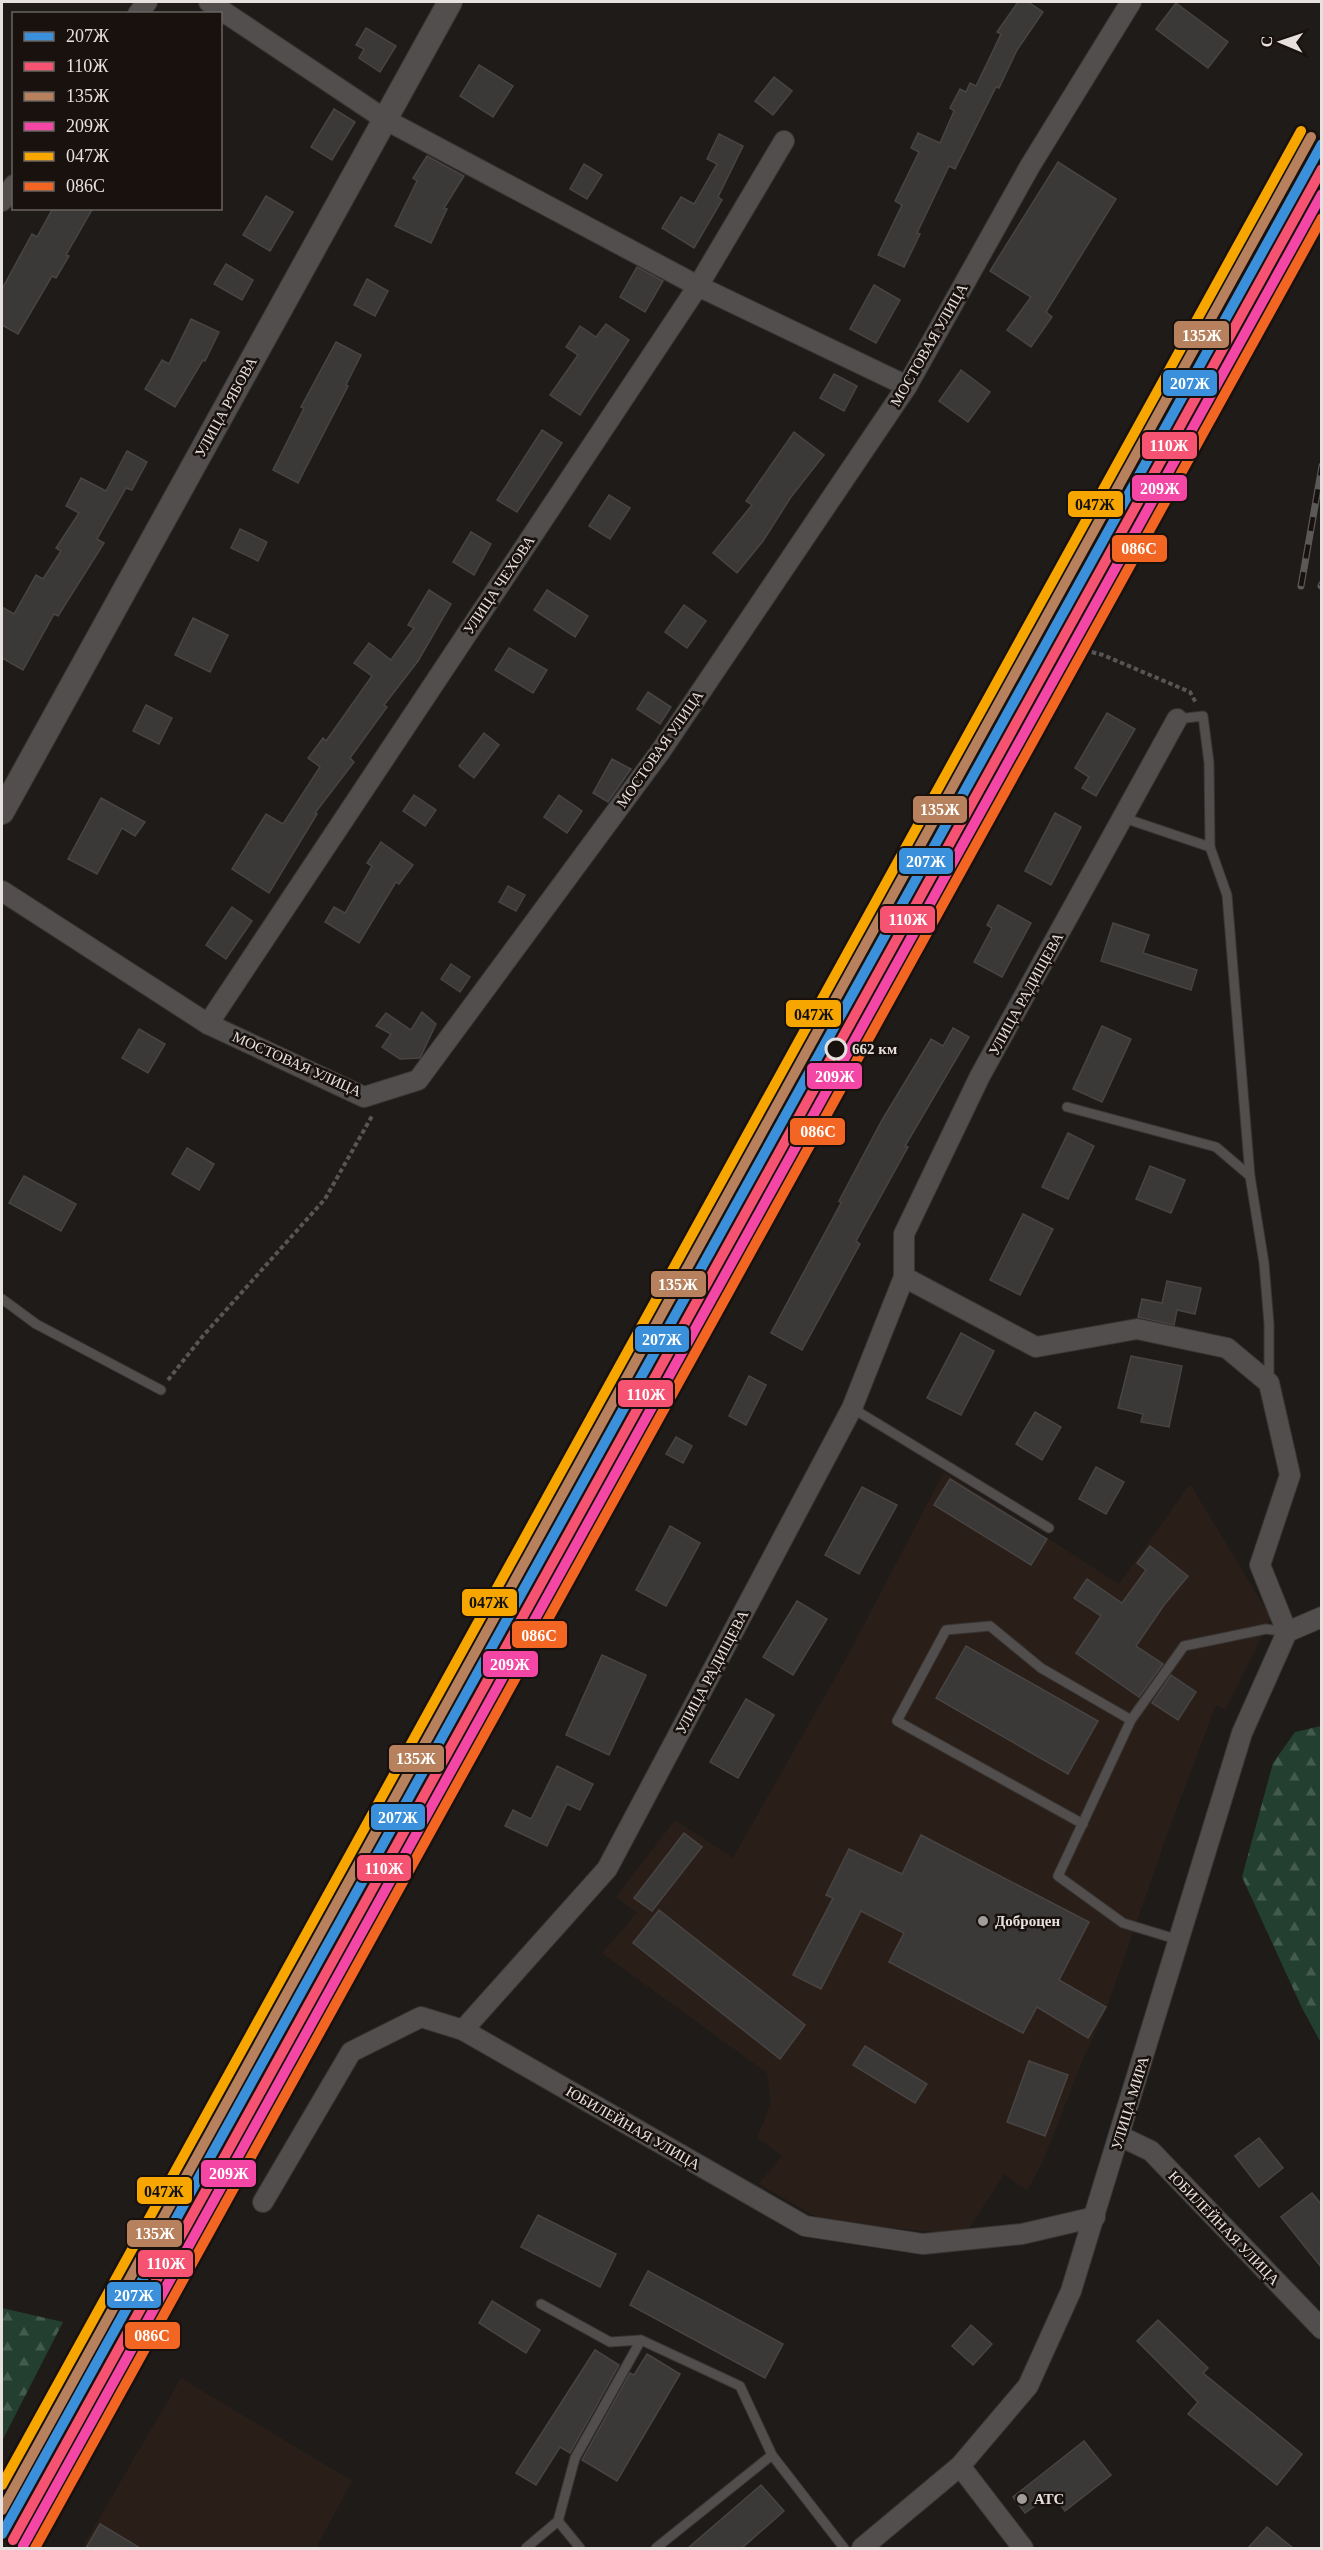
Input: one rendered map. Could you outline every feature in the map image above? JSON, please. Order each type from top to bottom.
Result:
[{"type":"street","points":[[209,2],[386,120],[698,286],[907,386]]},
{"type":"street","name":"УЛИЦА РЯБОВА","points":[[2,812],[450,2]]},
{"type":"street","name":"МОСТОВАЯ УЛИЦА","points":[[2,891],[208,1024],[364,1097],[417,1080],[660,752],[907,386],[1030,166],[1131,2]]},
{"type":"street","name":"УЛИЦА ЧЕХОВА","points":[[208,1024],[698,286],[784,141]]},
{"type":"street","points":[[2,201],[12,188]]},
{"type":"street","name":"УЛИЦА РАДИЩЕВА","points":[[463,2030],[607,1869],[852,1408],[904,1277],[904,1234],[975,1086],[1177,719]]},
{"type":"street","points":[[904,1277],[1036,1347],[1137,1329],[1227,1348],[1269,1383],[1290,1474],[1260,1565],[1287,1632],[1322,1617]]},
{"type":"street","name":"УЛИЦА МИРА","points":[[861,2548],[960,2466],[1028,2386],[1071,2291],[1242,1733],[1287,1632]]},
{"type":"street","name":"ЮБИЛЕЙНАЯ УЛИЦА","points":[[263,2202],[351,2052],[421,2017],[463,2030],[805,2226],[923,2244],[1022,2234],[1095,2217]]},
{"type":"street","name":"ЮБИЛЕЙНАЯ УЛИЦА","points":[[1120,2136],[1152,2151],[1322,2329]]},
{"type":"street","points":[[960,2466],[1023,2548]]},
{"type":"lane","points":[[1177,719],[1203,716],[1209,763],[1210,847],[1227,895],[1250,1176],[1264,1263],[1269,1324],[1269,1383]]},
{"type":"lane","points":[[1124,818],[1210,847]]},
{"type":"lane","points":[[1067,1107],[1216,1147],[1250,1176]]},
{"type":"lane","points":[[2,1299],[36,1323],[161,1390]]},
{"type":"lane","points":[[852,1408],[1049,1528]]},
{"type":"lane","points":[[1083,1824],[897,1721],[946,1630],[990,1626],[1041,1668],[1131,1720]]},
{"type":"lane","points":[[1179,1940],[1123,1923],[1058,1876],[1131,1720],[1184,1646],[1266,1629],[1287,1632]]},
{"type":"lane","points":[[541,2304],[610,2342],[641,2340],[740,2386],[772,2455],[844,2548]]},
{"type":"lane","points":[[526,2548],[558,2522],[575,2458],[641,2340]]},
{"type":"lane","points":[[656,2548],[772,2455]]},
{"type":"lane","points":[[558,2522],[580,2548]]},
{"type":"path","points":[[979,832],[1075,658],[1088,651],[1103,655],[1190,692],[1203,716]]},
{"type":"path","points":[[161,1390],[202,1337],[325,1199],[387,1090]]},
{"type":"shaded area","points":[[944,1472],[1119,1584],[1190,1484],[1271,1618],[1225,1710],[1216,1705],[1169,1829],[1107,2007],[1084,2057],[1043,2161],[1027,2191],[1004,2174],[965,2235],[824,2221],[759,2184],[782,2156],[757,2138],[771,2103],[767,2073],[602,1953],[637,1913],[616,1897],[675,1820],[733,1858],[847,1657]]},
{"type":"shaded area","points":[[181,2378],[352,2481],[316,2548],[82,2548]]},
{"type":"green space","points":[[1322,1726],[1321,2043],[1302,2008],[1242,1877],[1273,1763],[1295,1732]]},
{"type":"green space","points":[[2,2308],[63,2322],[2,2441]]},
{"type":"building","points":[[1018,2],[1028,2],[1043,12],[1017,50],[999,88],[996,87],[955,169],[949,166],[917,233],[920,234],[904,267],[878,255],[902,205],[895,201],[919,152],[911,148],[918,133],[940,143],[954,111],[950,108],[960,89],[966,92],[970,83],[976,86],[1001,34],[997,32]]},
{"type":"building","points":[[1176,3],[1228,42],[1208,68],[1156,29]]},
{"type":"building","points":[[366,28],[396,46],[380,72],[359,58],[364,49],[356,45]]},
{"type":"building","points":[[479,65],[513,86],[493,117],[460,96]]},
{"type":"building","points":[[774,77],[792,91],[773,115],[755,101]]},
{"type":"building","points":[[334,109],[355,122],[332,160],[311,147]]},
{"type":"building","points":[[719,134],[743,146],[718,197],[722,200],[694,248],[662,228],[681,197],[694,204],[717,164],[707,159]]},
{"type":"building","points":[[427,156],[464,176],[444,208],[447,209],[431,243],[395,226],[417,181],[413,178]]},
{"type":"building","points":[[1058,162],[1116,199],[1046,312],[1052,317],[1031,347],[1007,330],[1031,297],[990,271]]},
{"type":"building","points":[[584,164],[602,175],[587,199],[570,189]]},
{"type":"building","points":[[266,196],[293,212],[270,251],[243,235]]},
{"type":"building","points":[[52,210],[92,210],[66,255],[69,256],[56,278],[52,276],[18,334],[2,325],[2,289],[32,234],[37,237]]},
{"type":"building","points":[[226,264],[253,280],[242,300],[214,284]]},
{"type":"building","points":[[637,267],[663,281],[645,312],[620,297]]},
{"type":"building","points":[[367,279],[388,291],[375,316],[354,305]]},
{"type":"building","points":[[874,285],[900,300],[876,343],[850,329]]},
{"type":"building","points":[[191,319],[219,332],[205,361],[203,360],[175,407],[145,389],[162,360],[169,364]]},
{"type":"building","points":[[606,324],[629,340],[580,415],[550,395],[578,355],[566,347],[580,326],[596,337]]},
{"type":"building","points":[[336,342],[361,355],[346,385],[348,386],[298,483],[273,470],[304,408],[301,407]]},
{"type":"building","points":[[961,370],[990,392],[968,422],[939,401]]},
{"type":"building","points":[[834,374],[857,386],[844,411],[820,398]]},
{"type":"building","points":[[542,430],[562,443],[517,512],[497,500]]},
{"type":"building","points":[[794,432],[824,455],[791,497],[763,541],[737,573],[713,553],[752,505],[746,501]]},
{"type":"building","points":[[127,451],[147,462],[132,490],[126,488],[97,539],[104,543],[58,616],[54,614],[23,670],[2,658],[2,607],[14,614],[36,575],[43,579],[61,551],[56,548],[79,513],[66,506],[81,478],[106,491]]},
{"type":"building","points":[[609,495],[630,508],[610,539],[589,526]]},
{"type":"building","points":[[240,529],[267,542],[258,561],[231,548]]},
{"type":"building","points":[[471,532],[491,544],[474,575],[453,562]]},
{"type":"building","points":[[429,590],[451,604],[418,661],[384,705],[387,707],[350,758],[354,762],[315,813],[317,814],[269,893],[232,869],[266,814],[283,824],[320,767],[308,758],[323,738],[326,741],[372,676],[354,663],[369,643],[391,660],[414,628],[408,625]]},
{"type":"building","points":[[547,590],[588,616],[575,637],[534,610]]},
{"type":"building","points":[[684,605],[706,621],[687,648],[665,632]]},
{"type":"building","points":[[193,618],[228,635],[210,672],[175,655]]},
{"type":"building","points":[[509,648],[547,670],[533,693],[495,670]]},
{"type":"building","points":[[648,692],[671,707],[660,724],[637,709]]},
{"type":"building","points":[[146,705],[172,718],[159,744],[133,731]]},
{"type":"building","points":[[1107,713],[1135,729],[1096,796],[1082,788],[1089,777],[1075,768]]},
{"type":"building","points":[[484,733],[499,745],[474,778],[459,766]]},
{"type":"building","points":[[612,759],[631,769],[608,802],[593,793]]},
{"type":"building","points":[[414,795],[436,810],[425,826],[403,811]]},
{"type":"building","points":[[559,795],[582,811],[567,833],[544,817]]},
{"type":"building","points":[[101,798],[145,822],[135,836],[122,828],[97,874],[68,859]]},
{"type":"building","points":[[1055,813],[1081,827],[1051,885],[1025,871]]},
{"type":"building","points":[[381,842],[413,865],[399,884],[396,882],[359,943],[325,922],[334,907],[345,913],[372,866],[367,863]]},
{"type":"building","points":[[508,886],[525,895],[516,911],[499,902]]},
{"type":"building","points":[[998,905],[1031,923],[1002,977],[974,962],[992,928],[987,925]]},
{"type":"building","points":[[232,907],[252,921],[226,959],[206,945]]},
{"type":"building","points":[[1113,923],[1149,935],[1143,953],[1197,970],[1191,990],[1101,961]]},
{"type":"building","points":[[451,964],[470,977],[460,992],[441,979]]},
{"type":"building","points":[[422,1012],[436,1024],[420,1058],[400,1059],[382,1047],[391,1034],[376,1026],[386,1013],[411,1030]]},
{"type":"building","points":[[1102,1026],[1131,1039],[1102,1102],[1073,1089]]},
{"type":"building","points":[[953,1028],[969,1037],[905,1146],[908,1147],[856,1241],[860,1244],[802,1350],[771,1333],[841,1203],[839,1201],[882,1120],[931,1039],[943,1046]]},
{"type":"building","points":[[139,1029],[165,1044],[148,1073],[122,1058]]},
{"type":"building","points":[[1068,1133],[1094,1146],[1068,1199],[1042,1187]]},
{"type":"building","points":[[187,1148],[214,1164],[199,1190],[172,1174]]},
{"type":"building","points":[[1150,1166],[1185,1180],[1171,1213],[1136,1199]]},
{"type":"building","points":[[24,1176],[76,1204],[61,1231],[9,1203]]},
{"type":"building","points":[[1023,1214],[1053,1229],[1020,1295],[990,1280]]},
{"type":"building","points":[[1167,1281],[1201,1288],[1195,1314],[1177,1310],[1174,1325],[1138,1317],[1142,1299],[1162,1303]]},
{"type":"building","points":[[961,1333],[994,1351],[961,1415],[927,1398]]},
{"type":"building","points":[[1131,1356],[1182,1366],[1169,1427],[1141,1422],[1143,1414],[1118,1408]]},
{"type":"building","points":[[749,1376],[766,1385],[746,1425],[729,1416]]},
{"type":"building","points":[[1035,1412],[1061,1427],[1042,1460],[1016,1444]]},
{"type":"building","points":[[676,1437],[692,1446],[683,1463],[666,1454]]},
{"type":"building","points":[[1096,1467],[1124,1482],[1106,1514],[1079,1499]]},
{"type":"building","points":[[950,1479],[1047,1539],[1031,1565],[934,1505]]},
{"type":"building","points":[[862,1487],[897,1505],[859,1574],[825,1555]]},
{"type":"building","points":[[670,1526],[700,1543],[666,1606],[636,1590]]},
{"type":"building","points":[[1150,1546],[1188,1576],[1164,1605],[1136,1646],[1163,1664],[1139,1697],[1076,1653],[1101,1616],[1074,1598],[1087,1579],[1122,1603],[1146,1570],[1137,1563]]},
{"type":"building","points":[[797,1601],[827,1619],[793,1675],[763,1657]]},
{"type":"building","points":[[966,1646],[1098,1721],[1068,1774],[936,1698]]},
{"type":"building","points":[[602,1655],[646,1675],[609,1755],[566,1735]]},
{"type":"building","points":[[1171,1675],[1196,1692],[1178,1720],[1152,1703]]},
{"type":"building","points":[[746,1699],[774,1715],[738,1778],[710,1762]]},
{"type":"building","points":[[557,1766],[593,1784],[580,1810],[567,1804],[547,1846],[505,1826],[513,1810],[531,1819]]},
{"type":"building","points":[[684,1833],[702,1847],[652,1911],[634,1898]]},
{"type":"building","points":[[921,1835],[1089,1922],[1059,1980],[1106,2007],[1088,2038],[1037,2007],[1023,2033],[889,1962],[904,1933],[861,1911],[821,1989],[793,1975],[833,1898],[826,1895],[849,1849],[902,1874]]},
{"type":"building","points":[[659,1910],[805,2025],[780,2059],[633,1943]]},
{"type":"building","points":[[865,2046],[927,2084],[915,2103],[853,2065]]},
{"type":"building","points":[[1029,2061],[1068,2075],[1045,2136],[1007,2122]]},
{"type":"building","points":[[1259,2138],[1283,2168],[1259,2187],[1235,2156]]},
{"type":"building","points":[[1312,2193],[1322,2205],[1322,2268],[1281,2217]]},
{"type":"building","points":[[538,2215],[616,2254],[600,2287],[521,2247]]},
{"type":"building","points":[[648,2271],[783,2344],[765,2378],[630,2305]]},
{"type":"building","points":[[492,2301],[540,2330],[526,2353],[479,2323]]},
{"type":"building","points":[[1158,2320],[1208,2368],[1203,2373],[1302,2454],[1277,2485],[1188,2414],[1198,2402],[1137,2341]]},
{"type":"building","points":[[971,2325],[992,2344],[973,2365],[952,2346]]},
{"type":"building","points":[[595,2350],[619,2365],[570,2453],[560,2447],[536,2485],[516,2473]]},
{"type":"building","points":[[647,2354],[680,2374],[617,2481],[582,2460],[630,2373],[634,2375]]},
{"type":"building","points":[[1084,2441],[1111,2475],[1065,2511],[1052,2494],[1025,2513],[1013,2497]]},
{"type":"building","points":[[761,2485],[784,2511],[742,2548],[688,2548]]},
{"type":"building","points":[[100,2524],[140,2548],[86,2548]]},
{"type":"building","points":[[1267,2527],[1293,2548],[1248,2548]]},
{"type":"railway","points":[[1301,586],[1322,466]]},
{"type":"transit line","name":"047Ж","points":[[2,2485],[1301,131]]},
{"type":"transit line","name":"135Ж","points":[[2,2510],[1311,137]]},
{"type":"transit line","name":"207Ж","points":[[2,2534],[1322,144]]},
{"type":"transit line","name":"110Ж","points":[[13,2540],[1322,169]]},
{"type":"transit line","name":"209Ж","points":[[23,2546],[1322,194]]},
{"type":"transit line","name":"086С","points":[[35,2548],[1322,218]]},
{"type":"place","name":"662 км","points":[[836,1049]]},
{"type":"place","name":"Доброцен","points":[[983,1921]]},
{"type":"place","name":"АТС","points":[[1022,2499]]}]
